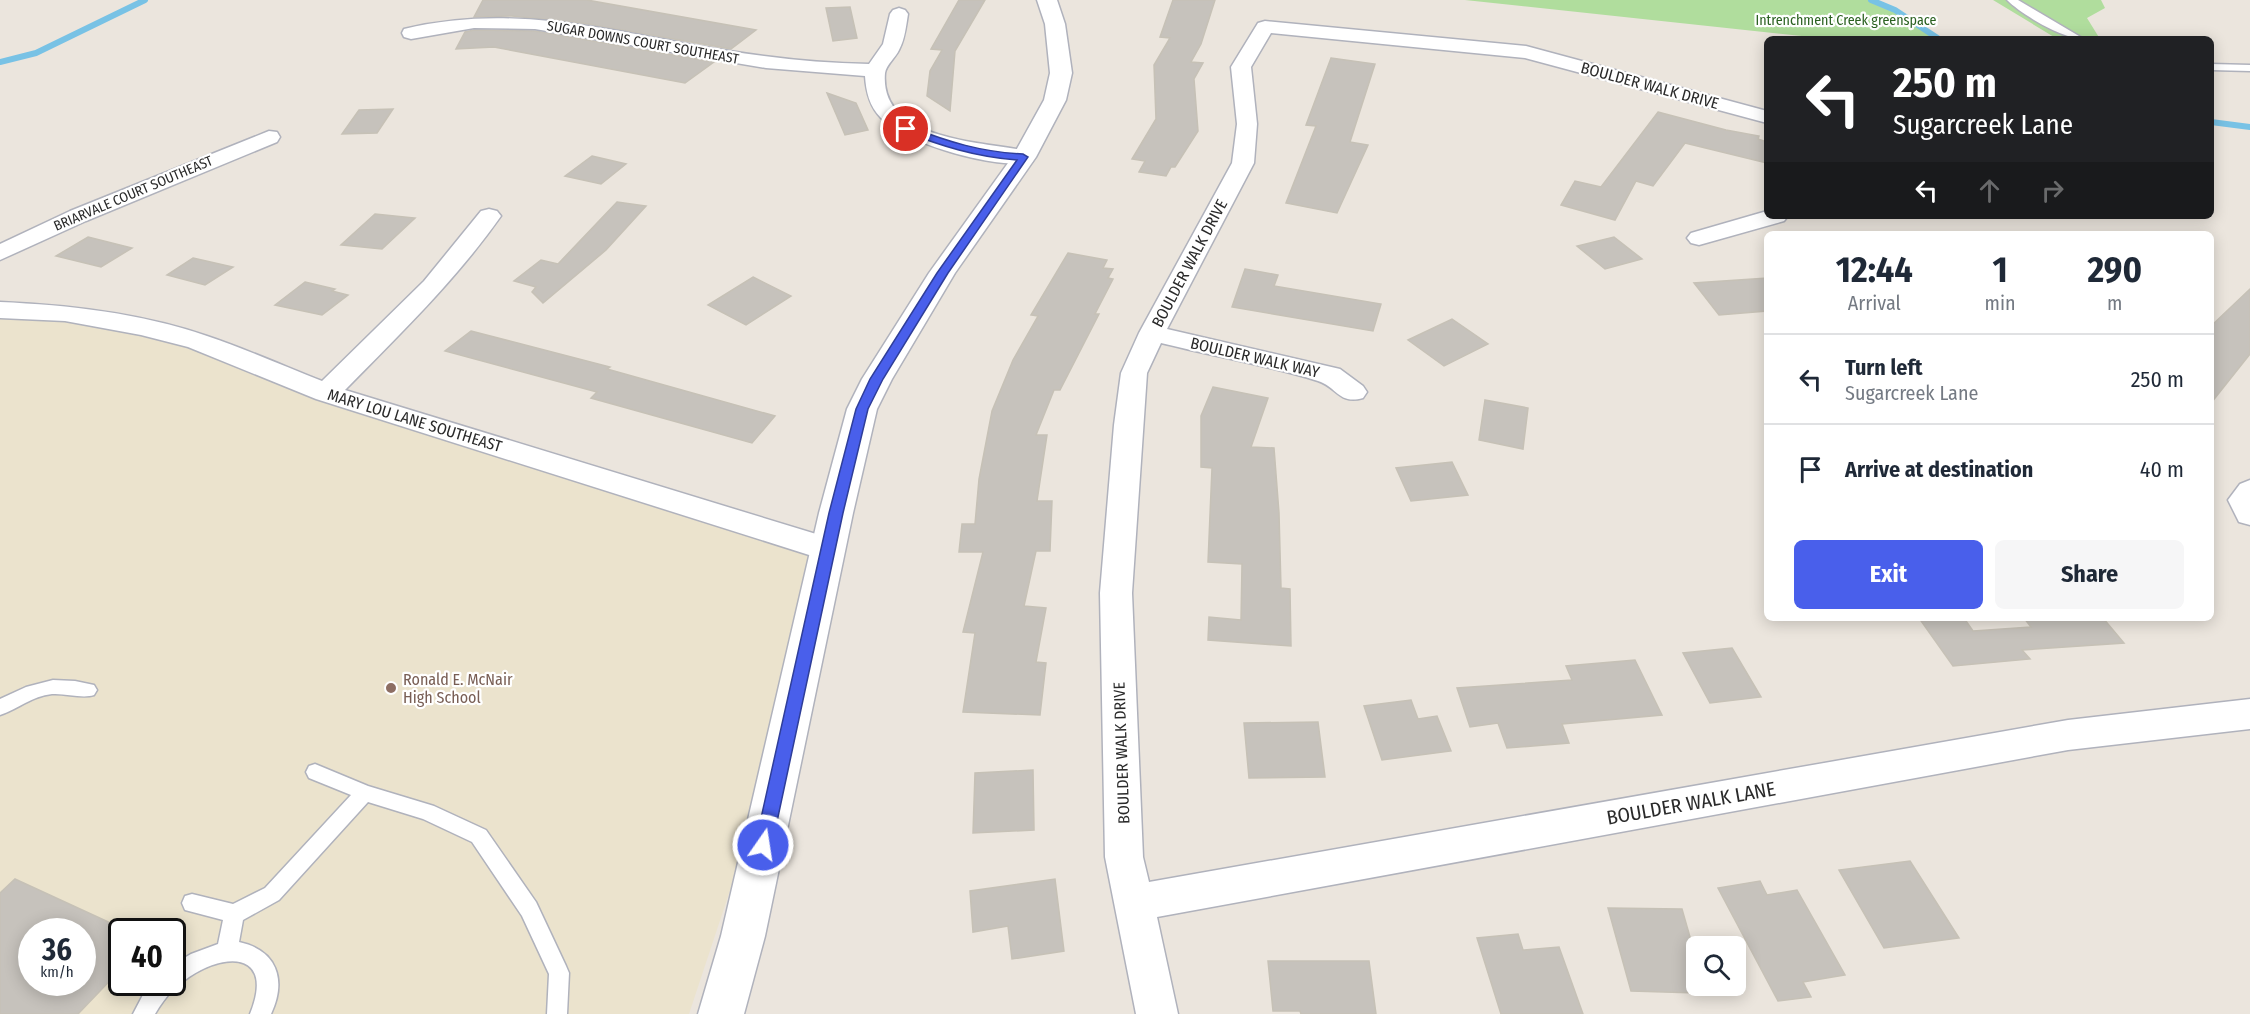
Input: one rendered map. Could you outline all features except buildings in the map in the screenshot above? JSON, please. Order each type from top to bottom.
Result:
[{"type":"street","points":[[721,1014],[743,936],[828,549],[862,409],[876,379],[948,264],[1023,157],[1055,100],[1060,73],[1055,24],[1047,0]]},
{"type":"street","points":[[899,14],[892,44],[875,70],[876,92],[891,117],[906,129],[945,144],[988,155],[1023,157]]},
{"type":"street","name":"SUGAR DOWNS COURT SOUTHEAST","points":[[411,33],[442,25],[494,20],[538,22],[744,60],[836,70],[875,70]]},
{"type":"street","name":"BOULDER WALK DRIVE","points":[[1157,1014],[1124,857],[1116,594],[1128,425],[1134,373],[1152,333],[1243,163],[1247,124],[1241,67],[1265,27],[1526,52],[1764,116]]},
{"type":"street","name":"BRIARVALE COURT SOUTHEAST","points":[[0,253],[89,211],[269,137]]},
{"type":"street","points":[[326,393],[412,308],[475,237],[489,216]]},
{"type":"street","points":[[1700,238],[1766,219]]},
{"type":"street","name":"MARY LOU LANE SOUTHEAST","points":[[0,310],[65,313],[141,327],[197,341],[326,393],[828,549]]},
{"type":"street","name":"BOULDER WALK WAY","points":[[1152,333],[1330,375],[1353,392]]},
{"type":"street","points":[[2250,491],[2243,500],[2250,514]]},
{"type":"street","name":"BOULDER WALK LANE","points":[[1134,903],[2068,735],[2250,714]]},
{"type":"lane","points":[[2012,0],[2073,36]]},
{"type":"lane","points":[[2214,67],[2250,68]]},
{"type":"lane","points":[[0,708],[46,686],[69,686],[88,690]]},
{"type":"lane","points":[[315,772],[365,793],[427,812],[479,836],[529,909],[559,973],[557,1014]]},
{"type":"lane","points":[[192,903],[234,914],[272,894],[365,793]]},
{"type":"lane","points":[[227,952],[234,914]]},
{"type":"lane","points":[[186,967],[207,957],[227,952],[246,953],[261,961],[268,974],[269,991],[260,1014]]},
{"type":"lane","points":[[143,1014],[154,996]]},
{"type":"shaded area","name":"Ronald E. McNair High School","points":[[86,310],[813,552],[752,824],[689,1014],[0,1014],[0,314]]},
{"type":"green space","name":"Intrenchment Creek greenspace","points":[[1465,0],[1870,0],[1895,10],[1934,36],[1802,36]]},
{"type":"green space","points":[[1993,0],[2101,0],[2105,8],[2087,18],[2098,36],[2052,36]]},
{"type":"waterway","points":[[0,62],[36,53],[145,0]]},
{"type":"waterway","points":[[1871,0],[1895,10],[1934,36]]},
{"type":"waterway","points":[[2214,122],[2250,127]]},
{"type":"place","name":"Ronald E. McNair High School","points":[[391,688]]},
{"type":"route","points":[[763,845],[836,513],[862,409],[876,379],[942,273],[1023,157],[988,155],[945,144],[906,129]]}]
